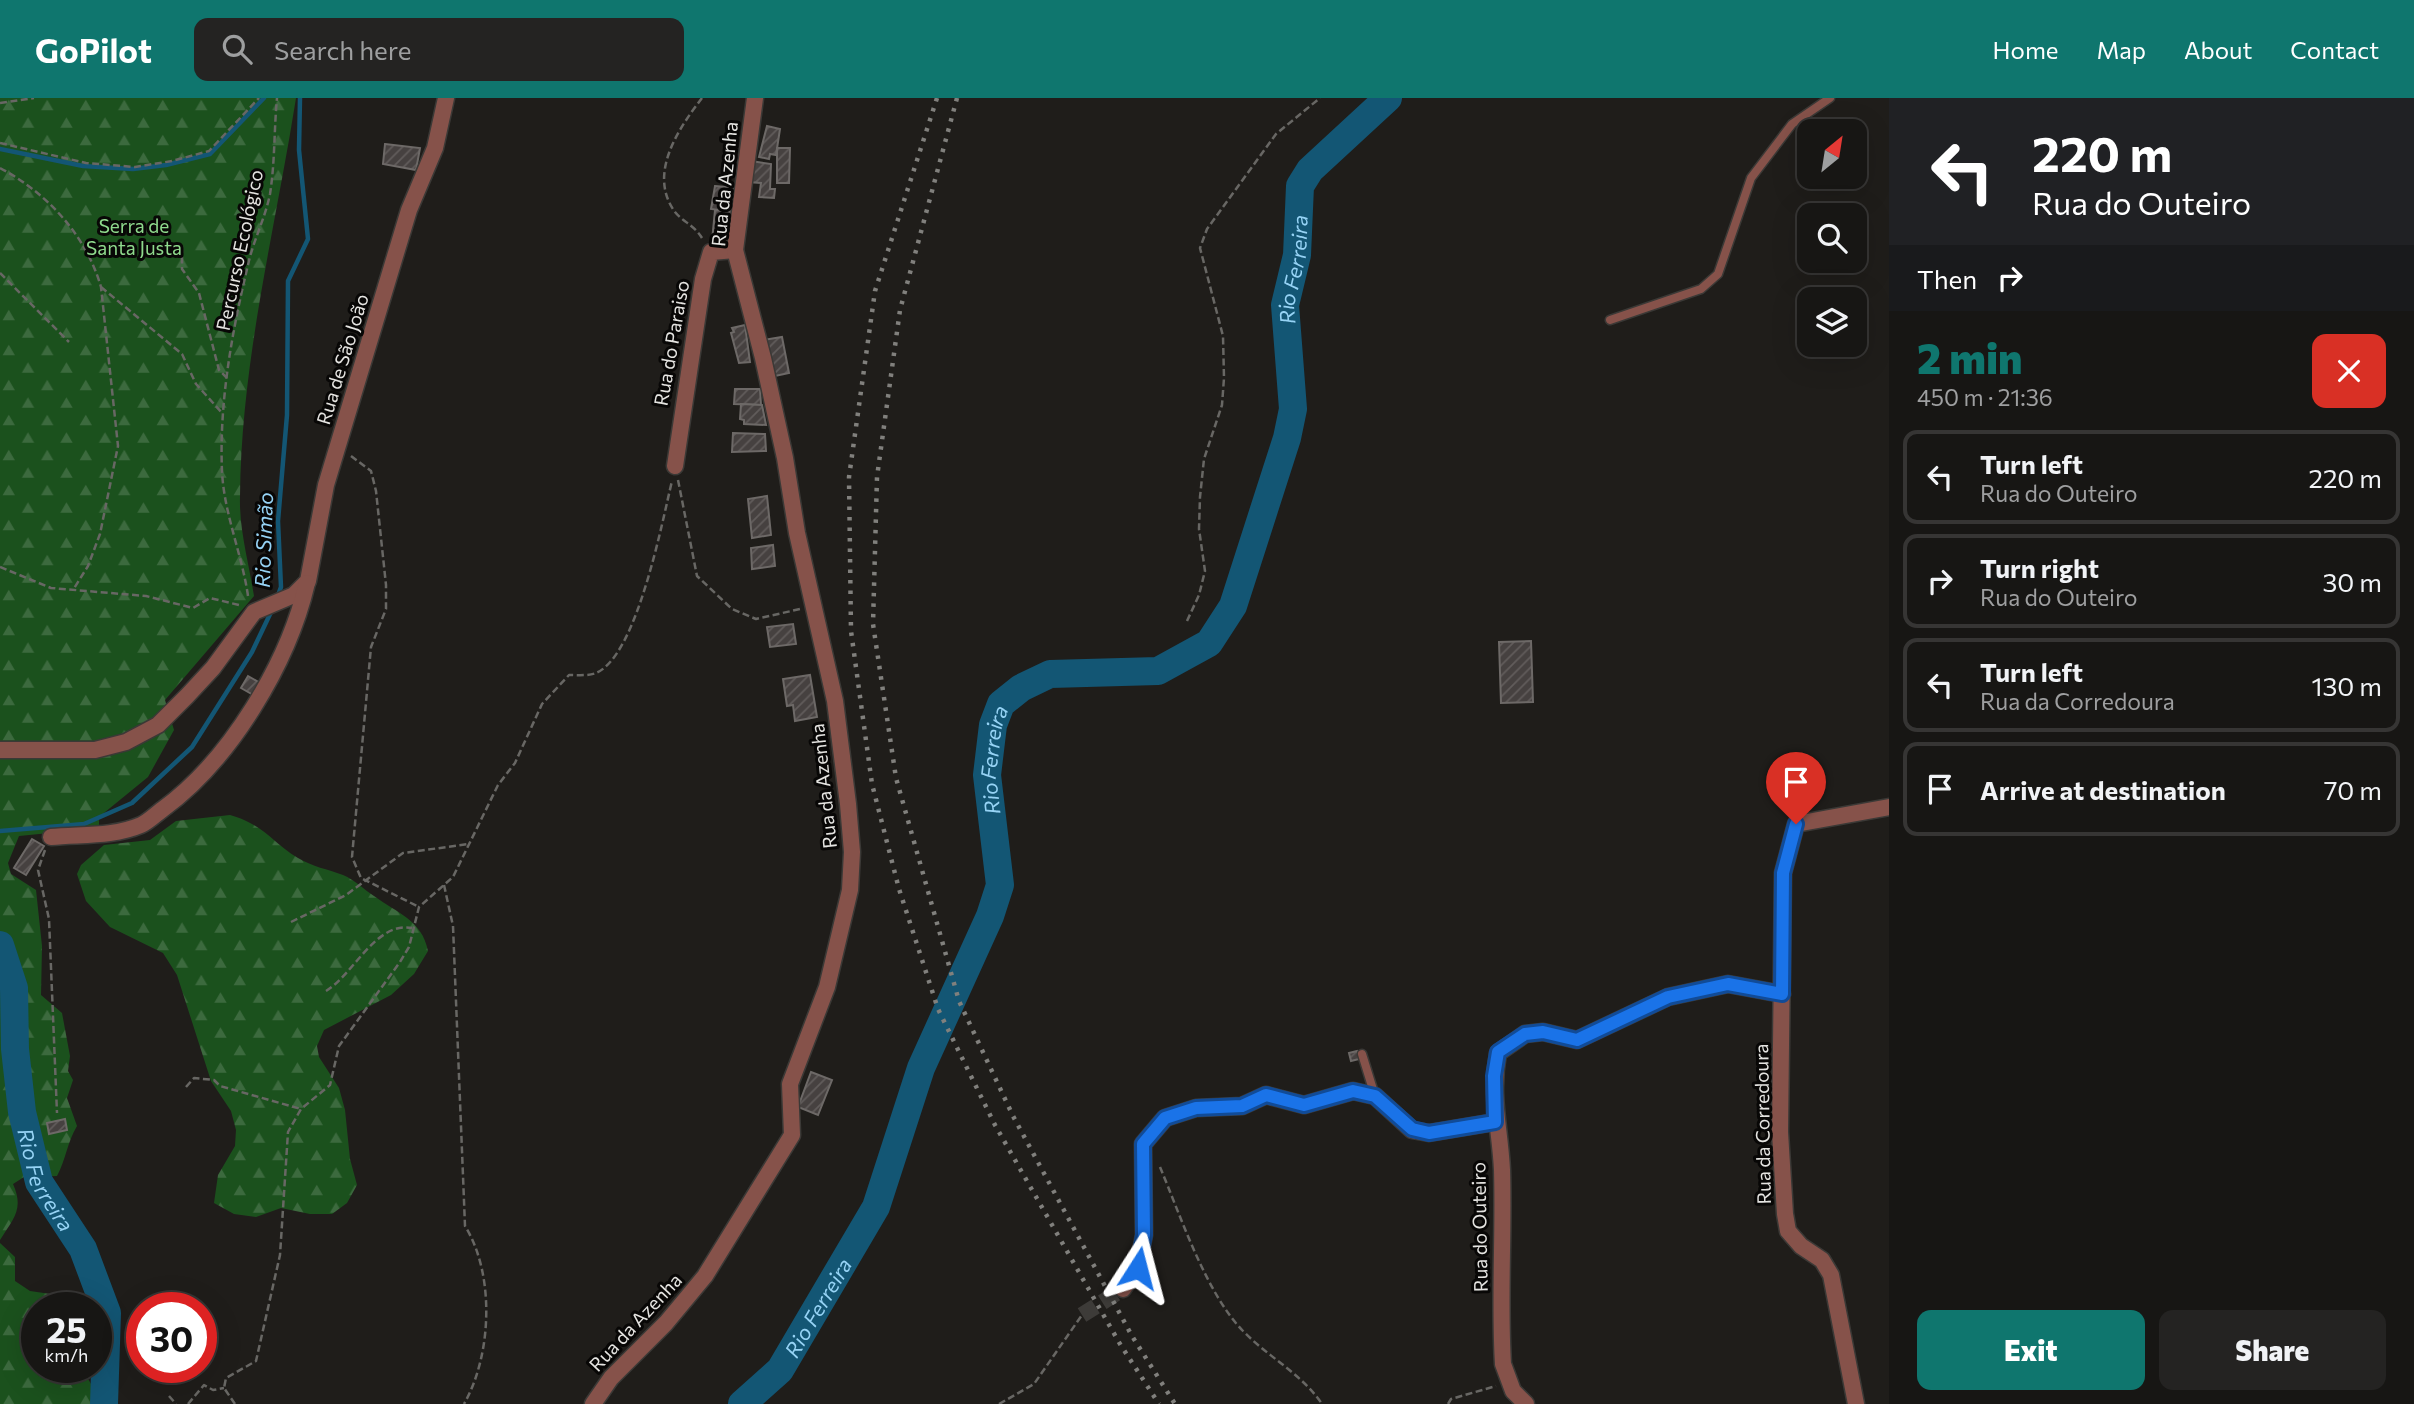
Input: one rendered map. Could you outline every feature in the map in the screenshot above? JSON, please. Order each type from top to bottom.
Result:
[{"type":"street","name":"Rua de São João","points":[[51,837],[106,833],[141,825],[192,786],[206,771],[267,685],[301,610],[326,485],[409,210],[435,148],[446,98]]},
{"type":"street","name":"Rua da Azenha","points":[[593,1404],[611,1378],[666,1323],[705,1276],[792,1135],[790,1084],[827,987],[850,890],[852,852],[835,701],[812,606],[782,445],[736,250],[754,98]]},
{"type":"street","points":[[711,252],[736,250]]},
{"type":"street","name":"Rua do Paraiso","points":[[675,466],[703,279],[711,252]]},
{"type":"street","points":[[0,750],[95,750],[126,742],[158,725],[213,668],[251,608],[294,595],[308,581]]},
{"type":"street","name":"Rua da Corredoura","points":[[1856,1404],[1831,1275],[1822,1260],[1801,1247],[1788,1231],[1784,1214],[1780,1132],[1783,873],[1796,824],[1889,807]]},
{"type":"street","name":"Rua do Outeiro","points":[[1526,1404],[1510,1382],[1503,1364],[1500,1325],[1502,1166],[1495,1122],[1494,1076],[1498,1052],[1525,1034],[1543,1032],[1577,1040],[1668,997],[1728,984],[1782,994]]},
{"type":"street","points":[[1123,1289],[1138,1268],[1144,1235],[1143,1144],[1165,1118],[1196,1108],[1242,1106],[1266,1095],[1304,1105],[1353,1091],[1375,1096],[1412,1129],[1429,1133],[1495,1122]]},
{"type":"lane","points":[[1610,320],[1701,289],[1718,274],[1751,178],[1793,124],[1830,98]]},
{"type":"lane","points":[[1362,1054],[1375,1096]]},
{"type":"path","points":[[0,103],[34,98]]},
{"type":"path","points":[[0,143],[86,163],[135,167],[172,162],[209,151],[259,98]]},
{"type":"path","points":[[702,98],[677,131],[667,160],[666,192],[676,213],[694,225],[711,252]]},
{"type":"path","points":[[1187,621],[1199,595],[1205,570],[1199,529],[1199,497],[1204,459],[1222,405],[1224,379],[1223,336],[1200,248],[1207,229],[1276,134],[1320,98]]},
{"type":"path","name":"Percurso Ecológico","points":[[251,608],[233,527],[226,511],[222,472],[224,416],[227,378],[248,263],[263,223],[270,191],[276,99]]},
{"type":"path","points":[[0,168],[30,184],[74,232],[94,263],[101,287],[118,446],[100,534],[88,566],[73,590]]},
{"type":"path","points":[[182,246],[182,269],[199,293],[216,361],[219,370],[227,378]]},
{"type":"path","points":[[0,273],[69,342]]},
{"type":"path","points":[[101,287],[182,354],[196,384],[224,416]]},
{"type":"path","points":[[349,454],[371,471],[376,491],[386,585],[386,609],[371,647],[352,857],[361,878],[419,907]]},
{"type":"path","points":[[675,466],[697,576],[732,609],[756,620],[812,606]]},
{"type":"path","points":[[235,1404],[224,1388],[226,1378],[256,1361],[280,1255],[288,1132],[301,1109],[330,1085],[339,1046],[391,977],[409,947],[419,907],[453,877],[498,785],[515,763],[542,704],[569,675],[596,673],[614,659],[647,588],[675,466]]},
{"type":"path","points":[[0,567],[51,588],[146,596],[193,608],[210,598],[251,608]]},
{"type":"path","points":[[51,837],[38,870],[49,919],[57,1113]]},
{"type":"path","points":[[291,922],[346,895],[403,853],[469,844]]},
{"type":"path","points":[[444,885],[453,926],[466,1226],[477,1245],[486,1309],[482,1347],[470,1393],[464,1404]]},
{"type":"path","points":[[326,991],[341,982],[377,938],[401,926],[412,928]]},
{"type":"path","points":[[186,1087],[194,1078],[207,1078],[264,1100],[301,1109]]},
{"type":"path","points":[[1158,1164],[1190,1240],[1226,1310],[1244,1331],[1312,1390],[1322,1404]]},
{"type":"path","points":[[999,1404],[1034,1384],[1082,1315]]},
{"type":"path","points":[[1448,1404],[1451,1399],[1510,1382]]},
{"type":"path","points":[[188,1404],[204,1385],[213,1390],[224,1388]]},
{"type":"path","points":[[169,1396],[176,1404]]},
{"type":"green space","name":"Serra de Santa Justa","points":[[0,98],[296,98],[260,296],[246,396],[240,497],[241,521],[254,596],[165,700],[174,730],[148,777],[99,817],[99,828],[19,836],[8,863],[11,874],[36,890],[42,946],[41,995],[62,1013],[70,1056],[68,1071],[73,1080],[67,1098],[77,1126],[57,1176],[24,1177],[13,1184],[18,1200],[16,1213],[0,1240]]},
{"type":"green space","points":[[230,815],[252,824],[304,861],[355,882],[414,924],[425,940],[428,951],[414,974],[391,995],[324,1030],[317,1046],[319,1057],[339,1088],[345,1110],[350,1159],[357,1185],[347,1203],[332,1214],[310,1214],[281,1208],[256,1217],[234,1214],[214,1203],[218,1175],[235,1146],[236,1130],[231,1111],[211,1081],[177,975],[163,953],[110,927],[86,901],[77,874],[81,865],[104,845],[150,840],[176,821]]},
{"type":"green space","points":[[0,1243],[15,1257],[15,1281],[30,1291],[37,1292],[21,1292],[21,1383],[90,1383],[95,1404],[0,1404]]},
{"type":"building","points":[[767,126],[780,129],[776,155],[770,154],[769,159],[759,157]]},
{"type":"building","points":[[385,144],[420,148],[416,170],[383,164]]},
{"type":"building","points":[[777,148],[790,148],[789,183],[777,183]]},
{"type":"building","points":[[751,161],[771,164],[770,189],[775,189],[774,198],[759,197],[761,183],[748,182]]},
{"type":"building","points":[[715,186],[737,188],[733,212],[711,209]]},
{"type":"building","points":[[715,210],[733,212],[731,242],[712,241]]},
{"type":"building","points":[[745,325],[750,362],[739,363],[731,333],[734,332],[732,328]]},
{"type":"building","points":[[782,337],[789,373],[770,377],[763,340]]},
{"type":"building","points":[[735,389],[760,389],[761,405],[734,404]]},
{"type":"building","points":[[741,404],[762,405],[766,425],[744,424],[744,420],[740,419]]},
{"type":"building","points":[[733,433],[765,434],[766,451],[732,452]]},
{"type":"building","points":[[767,496],[771,535],[752,538],[748,499]]},
{"type":"building","points":[[773,545],[775,566],[752,569],[751,548]]},
{"type":"building","points":[[793,624],[796,644],[770,647],[767,627]]},
{"type":"building","points":[[1531,641],[1533,702],[1501,703],[1499,642]]},
{"type":"building","points":[[810,675],[817,717],[795,721],[793,705],[787,706],[783,679]]},
{"type":"building","points":[[248,676],[262,684],[255,696],[241,688]]},
{"type":"building","points":[[32,839],[44,846],[26,875],[14,868]]},
{"type":"building","points":[[1357,1051],[1359,1059],[1351,1061],[1349,1053]]},
{"type":"building","points":[[811,1072],[832,1080],[818,1115],[798,1107]]},
{"type":"building","points":[[65,1119],[67,1130],[49,1134],[47,1123]]},
{"type":"waterway","points":[[0,149],[83,166],[133,169],[166,165],[210,154],[264,98]]},
{"type":"waterway","name":"Rio Simão","points":[[277,598],[281,587],[278,521],[287,415],[288,281],[308,239],[299,150],[300,98]]},
{"type":"waterway","name":"Rio Ferreira","points":[[742,1404],[780,1370],[876,1207],[921,1068],[990,916],[1000,885],[987,775],[993,725],[1001,704],[1021,688],[1050,674],[1158,671],[1209,643],[1233,606],[1287,438],[1293,409],[1285,305],[1297,255],[1300,186],[1310,170],[1388,98]]},
{"type":"waterway","name":"Rio Simão","points":[[0,831],[84,824],[132,803],[192,747],[252,652],[272,610]]},
{"type":"waterway","name":"Rio Ferreira","points":[[0,945],[14,988],[15,1049],[22,1112],[39,1182],[83,1249],[107,1313],[104,1404]]},
{"type":"tunnel","points":[[1082,1315],[1123,1289]]},
{"type":"railway","points":[[937,98],[875,291],[849,477],[851,631],[872,784],[899,889],[938,1009],[995,1125],[1120,1344],[1159,1404]]},
{"type":"railway","points":[[957,98],[900,310],[877,477],[873,624],[896,778],[959,1001],[1013,1116],[1132,1336],[1175,1404]]},
{"type":"route","points":[[1138,1268],[1144,1235],[1143,1144],[1165,1118],[1196,1108],[1242,1106],[1266,1095],[1304,1105],[1353,1091],[1375,1096],[1412,1129],[1429,1133],[1495,1122],[1494,1076],[1498,1052],[1525,1034],[1543,1032],[1577,1040],[1668,997],[1728,984],[1782,994],[1783,873],[1790,835],[1796,824]]}]
